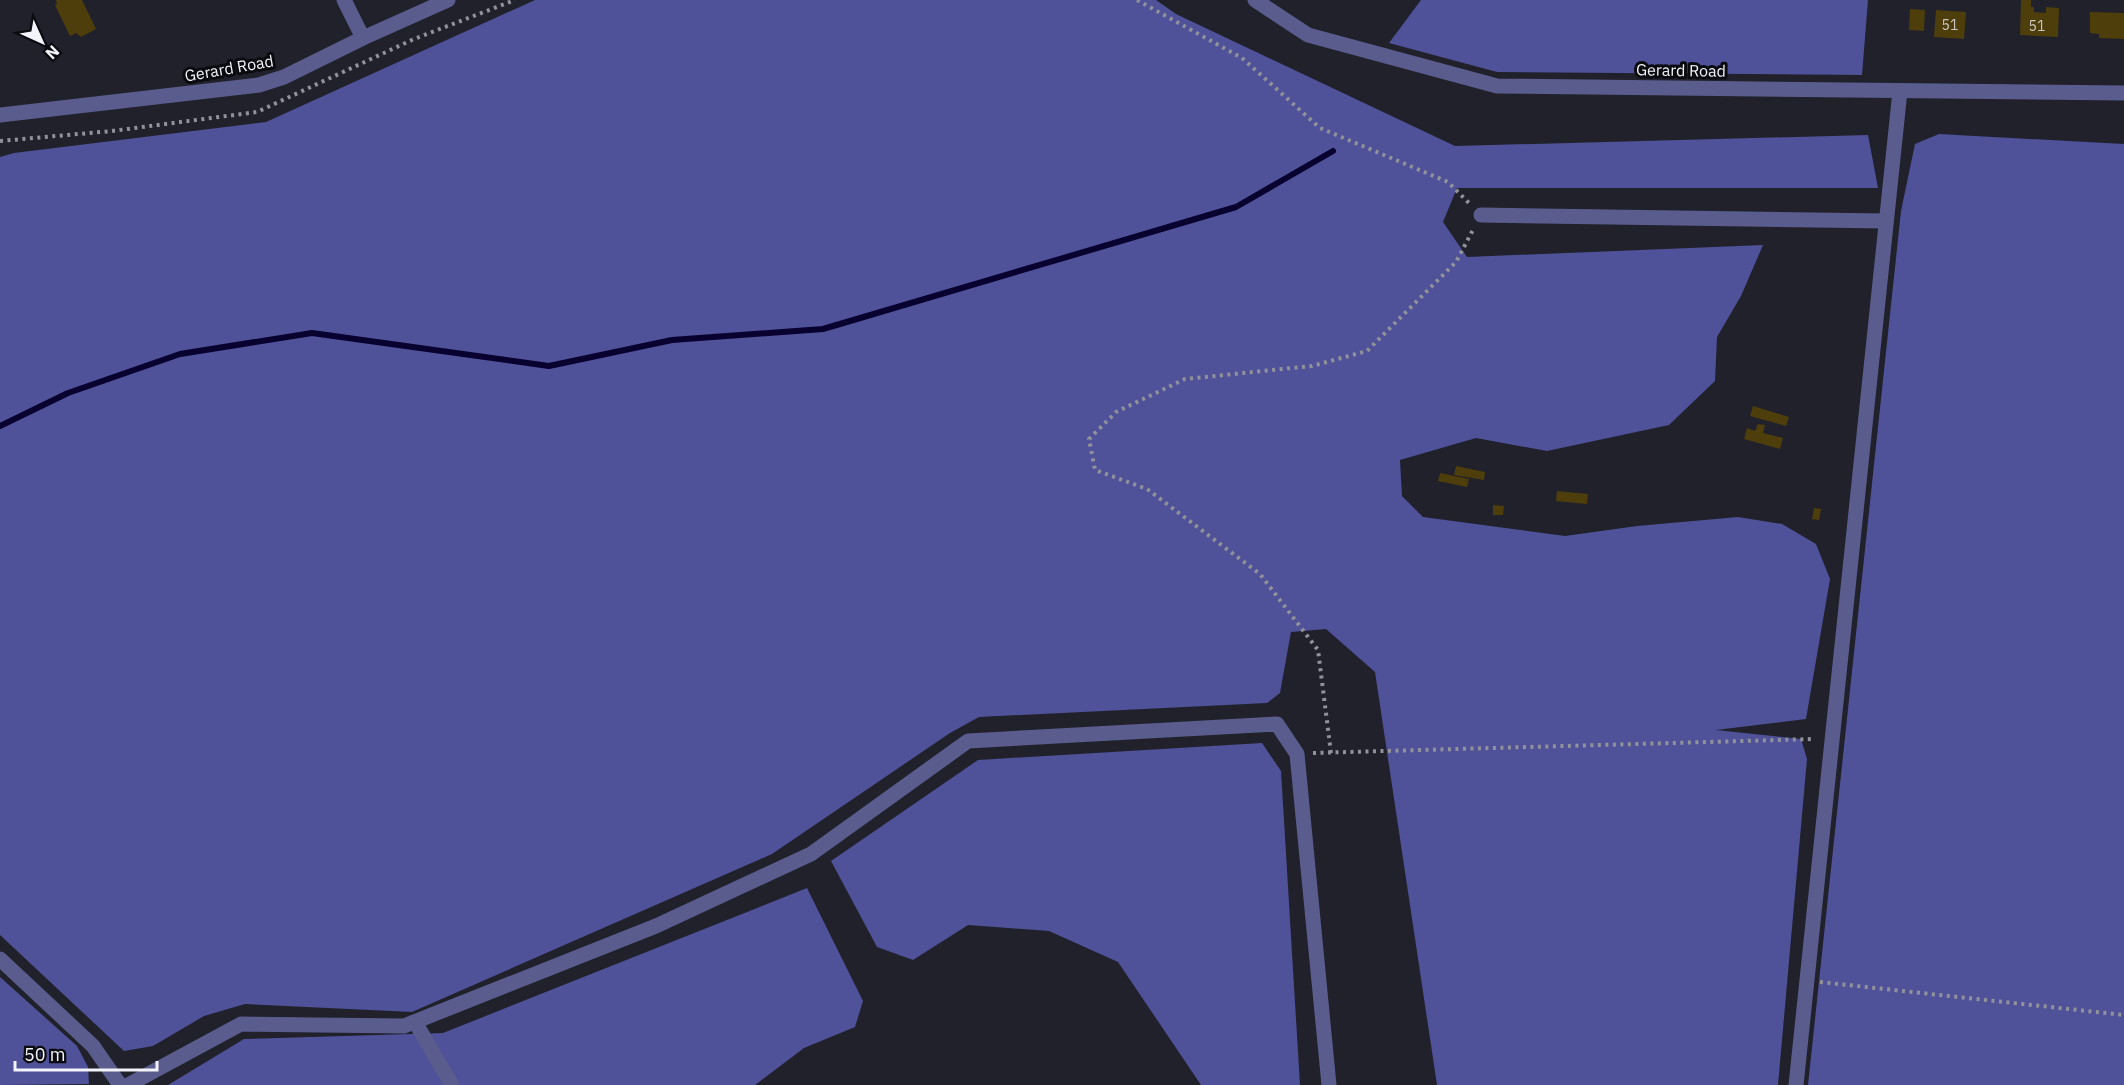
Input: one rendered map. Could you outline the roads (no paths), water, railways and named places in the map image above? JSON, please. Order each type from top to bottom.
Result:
[{"type":"street","points":[[344,0],[363,38]]},
{"type":"street","name":"Gerard Road","points":[[0,115],[259,85],[284,77],[448,0]]},
{"type":"street","name":"Gerard Road","points":[[1255,0],[1308,35],[1497,86],[2124,93]]},
{"type":"street","points":[[1796,1085],[1900,91]]},
{"type":"street","points":[[1481,215],[1887,221]]},
{"type":"street","points":[[129,1085],[241,1024],[404,1026],[656,926],[811,854],[968,741],[1277,724],[1297,754],[1329,1085]]},
{"type":"street","points":[[0,959],[93,1046],[120,1085]]},
{"type":"street","points":[[415,1022],[452,1085]]},
{"type":"waterway","points":[[0,426],[68,393],[180,354],[312,333],[549,366],[672,340],[823,329],[1236,207],[1333,151]]}]
